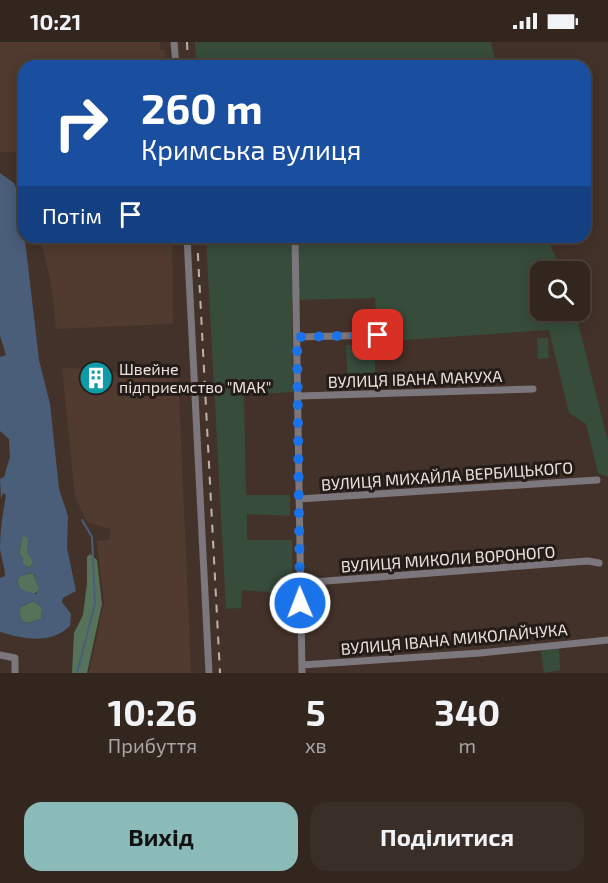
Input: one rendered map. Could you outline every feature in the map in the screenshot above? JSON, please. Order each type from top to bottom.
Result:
[{"type":"street","points":[[174,42],[176,60]]},
{"type":"street","points":[[187,243],[208,673]]},
{"type":"street","points":[[295,243],[302,669]]},
{"type":"street","points":[[297,337],[378,335]]},
{"type":"street","name":"ВУЛИЦЯ ІВАНА МАКУХА","points":[[299,396],[533,389]]},
{"type":"street","name":"ВУЛИЦЯ МИХАЙЛА ВЕРБИЦЬКОГО","points":[[299,499],[597,480]]},
{"type":"street","name":"ВУЛИЦЯ МИКОЛИ ВОРОНОГО","points":[[300,583],[588,561],[599,563]]},
{"type":"street","name":"ВУЛИЦЯ ІВАНА МИКОЛАЙЧУКА","points":[[302,669],[608,640]]},
{"type":"street","points":[[0,655],[15,658],[15,673]]},
{"type":"shaded area","points":[[0,42],[160,42],[160,50],[165,50],[166,60],[18,60],[18,152],[0,152]]},
{"type":"shaded area","points":[[41,243],[172,243],[173,324],[56,329],[51,283]]},
{"type":"shaded area","points":[[62,368],[102,369],[102,373],[178,370],[191,671],[194,673],[89,673],[104,603],[97,541],[110,540],[110,529],[87,522],[75,497]]},
{"type":"green space","points":[[195,42],[491,42],[495,60],[196,60]]},
{"type":"green space","points":[[206,243],[549,243],[558,261],[530,261],[530,321],[578,321],[608,441],[608,477],[598,473],[586,424],[569,413],[549,330],[377,342],[375,298],[292,300],[293,392],[244,395],[246,495],[290,495],[290,516],[247,514],[247,540],[292,540],[293,594],[242,590],[241,608],[226,609]]},
{"type":"green space","points":[[537,338],[548,338],[549,358],[538,359]]},
{"type":"green space","points":[[374,344],[376,388],[348,390],[346,345]]},
{"type":"green space","points":[[23,535],[28,538],[33,562],[30,568],[23,564],[23,558],[19,553]]},
{"type":"green space","points":[[90,554],[97,560],[102,604],[87,673],[72,673],[74,633],[83,615],[87,557]]},
{"type":"green space","points":[[33,573],[40,590],[32,595],[20,589],[17,581],[21,575]]},
{"type":"green space","points":[[34,601],[42,608],[41,619],[27,623],[22,621],[19,613],[21,607]]},
{"type":"green space","points":[[559,647],[560,670],[544,673],[541,651]]},
{"type":"water","points":[[0,173],[14,183],[18,192],[18,243],[25,243],[39,360],[50,404],[59,489],[68,516],[67,548],[76,591],[63,598],[62,602],[71,614],[70,626],[54,636],[45,638],[19,637],[0,632],[0,578],[5,576],[0,542],[6,495],[3,493],[1,499],[0,479],[4,477],[10,457],[9,439],[0,431],[0,357],[6,355],[0,336]],"holes":[[[23,535],[28,538],[27,552],[33,562],[30,568],[23,564],[23,558],[19,553]],[[34,574],[39,590],[36,594],[20,589],[17,581],[21,575]],[[34,601],[42,608],[41,619],[27,623],[22,621],[19,613],[21,607]]]},
{"type":"waterway","points":[[77,673],[95,604],[92,537],[82,520]]},
{"type":"railway","points":[[187,42],[188,60]]},
{"type":"railway","points":[[197,243],[220,673]]},
{"type":"place","name":"Швейне підприємство \"МАК\"","points":[[96,378]]},
{"type":"route","points":[[300,603],[297,337],[378,335]]}]
